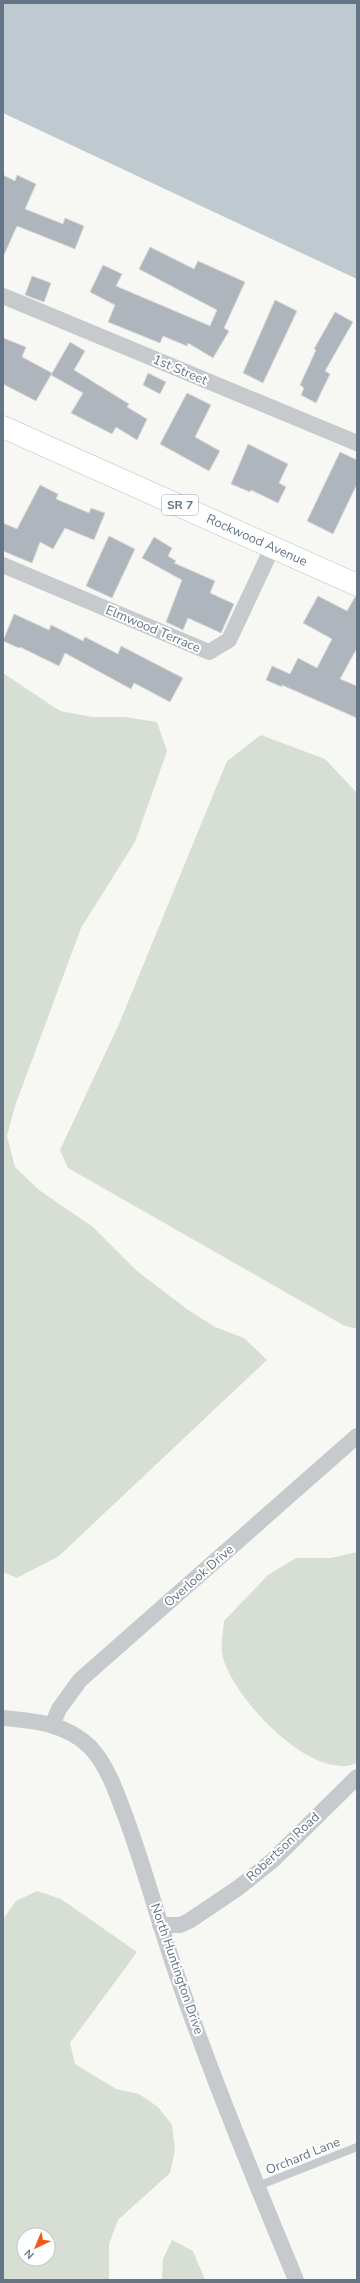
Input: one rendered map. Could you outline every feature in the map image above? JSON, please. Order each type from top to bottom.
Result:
[{"type":"main road","name":"Rockwood Avenue","points":[[3,427],[357,584]]},
{"type":"street","name":"1st Street","points":[[3,296],[357,443]]},
{"type":"street","name":"Elmwood Terrace","points":[[3,565],[209,652],[229,640],[273,546]]},
{"type":"street","name":"Overlook Drive","points":[[52,1724],[62,1704],[80,1680],[357,1436]]},
{"type":"street","name":"North Huntington Drive","points":[[3,1718],[52,1724],[77,1737],[90,1747],[111,1780],[142,1863],[160,1924],[212,2071],[296,2280]]},
{"type":"street","name":"Robertson Road","points":[[160,1924],[180,1925],[238,1888],[272,1861],[357,1777]]},
{"type":"lane","name":"Orchard Lane","points":[[258,2186],[357,2147]]},
{"type":"shaded area","points":[[3,3],[357,3],[357,279],[3,113]]},
{"type":"shaded area","points":[[3,673],[60,711],[92,717],[125,717],[157,722],[167,751],[135,842],[81,928],[15,1106],[7,1136],[15,1167],[39,1190],[93,1227],[137,1271],[188,1310],[215,1327],[244,1338],[267,1360],[59,1556],[17,1578],[3,1572]]},
{"type":"shaded area","points":[[261,735],[325,759],[357,793],[357,1329],[343,1325],[68,1168],[60,1150],[119,1024],[227,761]]},
{"type":"shaded area","points":[[357,1552],[357,1763],[344,1766],[325,1763],[307,1755],[270,1727],[240,1692],[230,1674],[223,1658],[222,1640],[224,1621],[268,1575],[296,1558],[331,1558]]},
{"type":"shaded area","points":[[37,1891],[61,1899],[137,1952],[70,2043],[75,2064],[116,2089],[139,2094],[158,2107],[172,2125],[175,2150],[170,2173],[118,2220],[109,2244],[109,2280],[3,2280],[3,1919],[16,1901]]},
{"type":"shaded area","points":[[172,2240],[193,2251],[205,2280],[162,2280],[163,2259]]},
{"type":"building","points":[[3,175],[15,181],[17,175],[36,184],[25,209],[63,224],[65,218],[84,226],[75,249],[17,226],[3,257]]},
{"type":"building","points":[[150,247],[194,269],[198,261],[245,282],[224,328],[229,331],[213,358],[188,343],[187,346],[163,336],[160,343],[108,322],[115,305],[90,292],[103,265],[122,274],[116,286],[210,326],[217,310],[139,269]]},
{"type":"building","points":[[32,276],[51,283],[44,302],[25,295]]},
{"type":"building","points":[[275,300],[297,311],[263,383],[243,373]]},
{"type":"building","points":[[335,312],[353,322],[325,371],[330,374],[316,403],[301,395],[304,388],[300,385],[316,350],[314,349]]},
{"type":"building","points":[[3,338],[26,347],[22,357],[52,373],[36,401],[3,384]]},
{"type":"building","points":[[70,342],[85,351],[74,370],[129,404],[127,407],[147,419],[137,440],[116,427],[112,434],[71,413],[83,393],[51,375]]},
{"type":"building","points":[[148,373],[166,382],[160,394],[143,385]]},
{"type":"building","points":[[187,393],[211,405],[195,437],[220,451],[209,471],[160,444]]},
{"type":"building","points":[[248,444],[288,464],[279,483],[286,487],[278,503],[251,490],[250,492],[231,484]]},
{"type":"building","points":[[340,452],[357,460],[357,484],[333,534],[307,521]]},
{"type":"building","points":[[40,485],[58,494],[56,499],[89,513],[91,508],[105,513],[94,540],[65,528],[53,549],[40,542],[32,563],[3,551],[3,523],[17,529]]},
{"type":"building","points":[[109,536],[135,549],[112,598],[86,586]]},
{"type":"building","points":[[154,537],[172,548],[168,556],[176,561],[174,563],[215,581],[210,593],[234,604],[221,633],[188,618],[183,630],[166,622],[182,580],[142,558]]},
{"type":"building","points":[[318,596],[347,611],[355,597],[357,597],[357,648],[340,679],[357,686],[357,718],[282,685],[282,687],[266,680],[272,666],[290,674],[298,658],[317,668],[332,639],[303,623]]},
{"type":"building","points":[[14,614],[49,630],[51,625],[83,641],[85,637],[118,654],[121,646],[183,678],[170,702],[134,683],[131,689],[65,653],[59,666],[20,647],[19,648],[3,641]]}]
